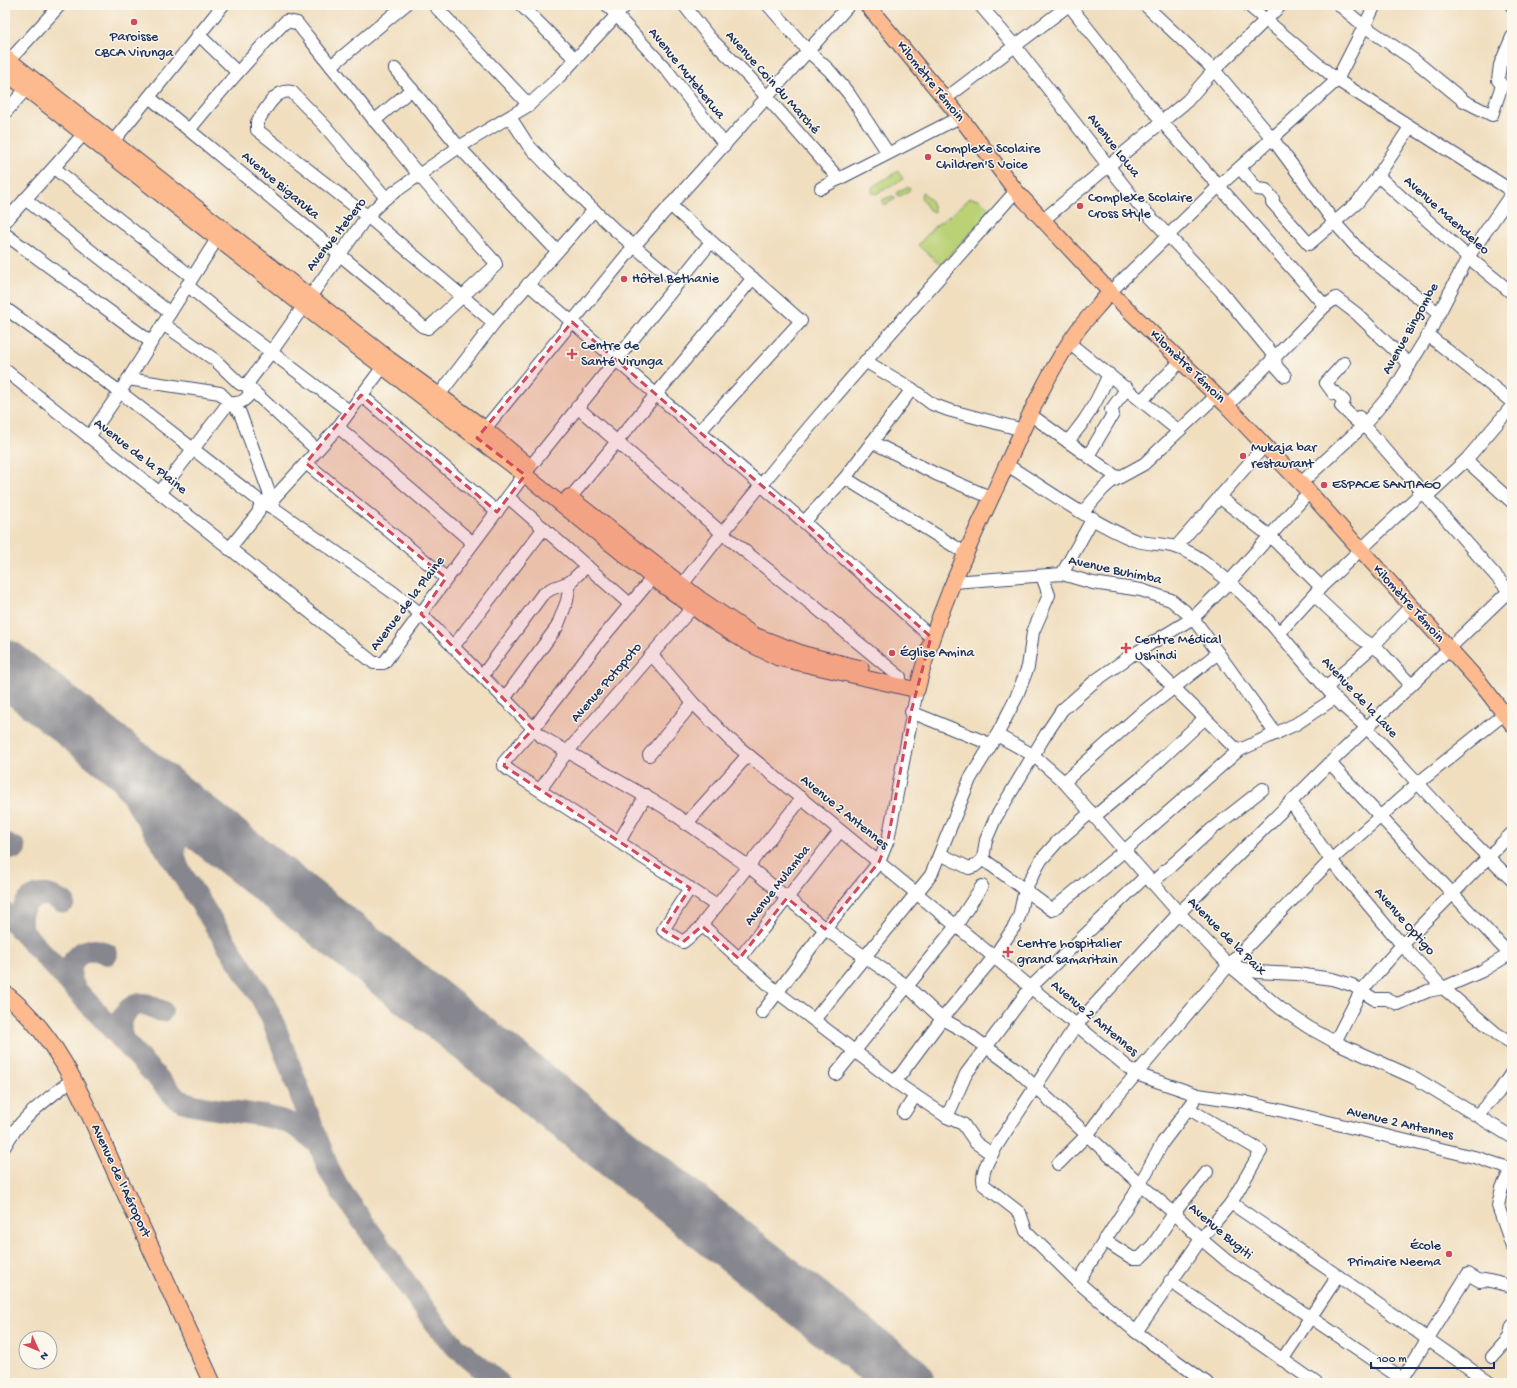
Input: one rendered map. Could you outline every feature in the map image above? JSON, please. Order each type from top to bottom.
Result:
[{"type":"highway","name":"Avenue de l'Aéroport","points":[[5,994],[16,1003],[41,1029],[73,1079],[212,1383]]},
{"type":"main road","name":"Kilomètre Témoin","points":[[867,5],[960,117],[1016,191],[1110,292],[1265,445],[1482,685],[1508,719]]},
{"type":"main road","points":[[6,64],[109,147],[385,363],[481,433],[697,603],[754,635],[780,652],[918,686]]},
{"type":"main road","points":[[918,686],[931,637],[952,582],[1023,430],[1069,342],[1080,326],[1110,292]]},
{"type":"main road","points":[[385,363],[439,395],[481,433]]},
{"type":"main road","points":[[528,470],[570,498],[657,573],[682,585],[697,603]]},
{"type":"main road","points":[[780,652],[804,654],[900,677],[918,686]]},
{"type":"street","points":[[6,64],[60,5]]},
{"type":"street","points":[[109,147],[198,34],[223,5]]},
{"type":"street","points":[[331,66],[405,5]]},
{"type":"street","points":[[434,5],[529,105]]},
{"type":"street","points":[[521,5],[576,59]]},
{"type":"street","name":"Avenue Muteberwa","points":[[607,5],[666,69],[725,145]]},
{"type":"street","name":"Avenue Itebero","points":[[230,401],[229,394],[244,384],[272,351],[367,216],[386,198],[420,176],[459,147],[529,105],[558,78],[626,5]]},
{"type":"street","name":"Avenue Coin du Marché","points":[[684,5],[709,37],[749,77],[839,179]]},
{"type":"street","points":[[768,5],[808,51],[829,70],[849,94],[888,153]]},
{"type":"street","points":[[481,433],[634,246],[850,5]]},
{"type":"street","name":"Avenue Lowa","points":[[980,5],[1014,45],[1139,205],[1169,234],[1275,356],[1276,366],[1285,376]]},
{"type":"street","points":[[945,99],[1014,45],[1069,5],[1163,123],[1218,187],[1325,306]]},
{"type":"street","points":[[1145,5],[1214,70],[1272,138],[1334,222],[1362,253],[1438,313]]},
{"type":"street","points":[[1248,5],[1337,80],[1512,192]]},
{"type":"street","points":[[1043,220],[1163,123],[1190,99],[1214,70],[1281,5]]},
{"type":"street","points":[[1339,5],[1364,26],[1412,58],[1464,101],[1492,115],[1502,85],[1498,80],[1500,65],[1512,37]]},
{"type":"street","points":[[1110,292],[1218,187],[1337,80],[1375,5]]},
{"type":"street","points":[[189,130],[237,72],[286,21],[291,21],[297,23],[374,121],[420,176]]},
{"type":"street","points":[[198,34],[237,72]]},
{"type":"street","points":[[395,68],[459,147],[556,252]]},
{"type":"street","points":[[5,113],[30,84]]},
{"type":"street","points":[[374,121],[412,89]]},
{"type":"street","points":[[386,198],[324,125],[292,92],[285,91],[278,94],[256,122],[257,130],[367,216],[494,323]]},
{"type":"street","name":"Avenue Bigaruka","points":[[149,97],[380,288],[425,328],[428,328],[494,269],[495,262],[446,208],[420,176]]},
{"type":"street","points":[[510,117],[535,153],[594,210],[678,283]]},
{"type":"street","points":[[821,188],[960,117]]},
{"type":"street","points":[[1240,168],[1257,189],[1266,190],[1273,199],[1272,202],[1309,244],[1357,203],[1378,176],[1410,127]]},
{"type":"street","points":[[5,222],[88,129]]},
{"type":"street","points":[[54,168],[189,281],[230,321],[272,351],[349,411]]},
{"type":"street","name":"Avenue Maendeleo","points":[[1378,176],[1468,257],[1512,293]]},
{"type":"street","points":[[682,585],[761,485],[865,361],[1016,191]]},
{"type":"street","name":"Avenue Bingombe","points":[[983,859],[986,840],[995,819],[1062,710],[1095,680],[1193,618],[1229,582],[1270,536],[1305,488],[1364,426],[1394,390],[1428,335],[1468,257],[1512,192]]},
{"type":"street","points":[[25,199],[170,313]]},
{"type":"street","points":[[670,205],[801,321],[700,431]]},
{"type":"street","points":[[439,395],[494,323],[594,210]]},
{"type":"street","points":[[5,234],[151,342]]},
{"type":"street","points":[[89,437],[120,392],[220,234]]},
{"type":"street","name":"Avenue de la Plaine","points":[[5,370],[377,665],[384,663],[528,470],[711,242]]},
{"type":"street","points":[[570,498],[753,278]]},
{"type":"street","points":[[528,284],[804,522],[931,637]]},
{"type":"street","points":[[1062,574],[1088,515],[1103,488],[1144,464],[1180,430],[1222,401],[1275,356],[1325,306],[1336,298],[1357,314],[1410,365]]},
{"type":"street","name":"Avenue Bugiti","points":[[5,308],[120,392],[193,448],[421,614],[542,737],[646,795],[748,866],[824,929],[907,986],[942,1019],[966,1032],[1036,1086],[1140,1184],[1174,1213],[1200,1239],[1233,1265],[1404,1382]]},
{"type":"street","points":[[163,324],[215,360],[254,392],[317,450]]},
{"type":"street","points":[[1428,335],[1512,402]]},
{"type":"street","points":[[1069,342],[1180,430]]},
{"type":"street","points":[[865,361],[912,389],[932,404],[948,410],[1023,430]]},
{"type":"street","points":[[1142,400],[1181,361]]},
{"type":"street","points":[[1208,1383],[1136,1332],[1078,1282],[1026,1231],[1020,1213],[984,1185],[982,1177],[992,1154],[1076,1025],[1179,913],[1330,763],[1448,648],[1509,595],[1424,494],[1364,426],[1359,417],[1355,420],[1341,406],[1344,401],[1336,393],[1334,394],[1326,383],[1344,362]]},
{"type":"street","points":[[229,549],[258,513],[270,503],[338,426],[385,363]]},
{"type":"street","points":[[1068,442],[1084,421],[1098,398],[1109,374]]},
{"type":"street","points":[[128,379],[220,392],[240,413],[270,503]]},
{"type":"street","points":[[1088,456],[1113,414],[1111,410],[1126,388]]},
{"type":"street","points":[[804,522],[845,478],[912,389]]},
{"type":"street","points":[[361,395],[497,512]]},
{"type":"street","points":[[160,492],[230,401]]},
{"type":"street","points":[[1279,633],[1317,591],[1359,550],[1466,460],[1512,406]]},
{"type":"street","points":[[578,407],[722,533],[900,677]]},
{"type":"street","points":[[1031,415],[1118,478]]},
{"type":"street","points":[[338,426],[473,543]]},
{"type":"street","points":[[872,442],[936,474],[992,498]]},
{"type":"street","points":[[1007,465],[1088,515],[1144,543],[1176,547],[1265,445]]},
{"type":"street","points":[[1466,460],[1512,502]]},
{"type":"street","points":[[306,463],[446,578]]},
{"type":"street","points":[[845,478],[965,553]]},
{"type":"street","points":[[508,497],[631,605]]},
{"type":"street","points":[[1219,497],[1270,536],[1317,591],[1372,647],[1381,652],[1411,685]]},
{"type":"street","points":[[454,647],[544,528]]},
{"type":"street","name":"Avenue de la Lave","points":[[1176,547],[1211,566],[1229,582],[1279,633],[1335,698],[1366,728],[1487,857],[1512,880]]},
{"type":"street","points":[[482,676],[542,595],[551,589],[570,582],[587,566]]},
{"type":"street","points":[[657,573],[595,647],[533,729],[504,762],[504,766],[718,906]]},
{"type":"street","name":"Avenue Buhimba","points":[[952,582],[1062,574],[1093,583],[1157,594],[1171,600],[1193,618],[1276,734]]},
{"type":"street","points":[[814,1020],[866,958],[931,875],[970,779],[993,740],[1026,674],[1034,632],[1048,598],[1048,592],[1042,576]]},
{"type":"street","points":[[504,699],[557,627],[566,601],[570,582]]},
{"type":"street","name":"Avenue Potopoto","points":[[540,790],[567,752],[697,603]]},
{"type":"street","points":[[1327,687],[1372,647],[1410,607]]},
{"type":"street","points":[[1138,652],[1238,751]]},
{"type":"street","points":[[1064,782],[1173,688],[1218,653]]},
{"type":"street","name":"Avenue 2 Antennes","points":[[652,655],[693,703],[729,739],[1136,1074],[1198,1095],[1245,1102],[1478,1158],[1512,1169]]},
{"type":"street","points":[[762,1013],[824,929],[880,862],[888,840],[911,712],[918,686]]},
{"type":"street","points":[[940,854],[969,868],[975,866],[983,859],[1052,910],[1124,851],[1238,751],[1296,724],[1335,698]]},
{"type":"street","points":[[649,755],[693,703]]},
{"type":"street","name":"Avenue de la Paix","points":[[911,712],[993,740],[1034,756],[1064,782],[1179,913],[1228,965],[1280,1008],[1308,1027],[1335,1042],[1415,1078],[1512,1137]]},
{"type":"street","points":[[895,1082],[942,1019],[994,957],[1019,917],[1025,889],[1046,855],[1058,841],[1142,777],[1205,718]]},
{"type":"street","points":[[1058,1164],[1088,1134],[1136,1074],[1228,965],[1331,860],[1417,784],[1508,719]]},
{"type":"street","points":[[686,824],[748,755]]},
{"type":"street","points":[[1228,965],[1257,972],[1296,974],[1332,979],[1344,982],[1374,999],[1387,1000],[1398,1004],[1428,991],[1443,988],[1482,971],[1511,956],[1330,763]]},
{"type":"street","points":[[947,1116],[966,1074],[1031,987],[1149,879],[1263,789]]},
{"type":"street","points":[[619,842],[646,795]]},
{"type":"street","points":[[690,888],[662,930],[683,942],[704,925],[748,866],[802,798]]},
{"type":"street","name":"Avenue Optigo","points":[[1291,802],[1331,860],[1402,945],[1443,988],[1497,1034],[1512,1043]]},
{"type":"street","name":"Avenue Mulamba","points":[[739,959],[840,831]]},
{"type":"street","points":[[1335,1042],[1361,991],[1402,945],[1512,833]]},
{"type":"street","points":[[836,1074],[956,926],[982,886]]},
{"type":"street","points":[[704,925],[706,929],[777,992],[895,1082],[947,1116],[963,1124],[976,1143],[992,1154]]},
{"type":"street","points":[[1477,1115],[1498,1092],[1512,1072]]},
{"type":"street","points":[[5,1146],[12,1132],[24,1119],[73,1079]]},
{"type":"street","points":[[1078,1282],[1140,1184],[1163,1142],[1198,1095]]},
{"type":"street","points":[[904,1113],[915,1096]]},
{"type":"street","points":[[1136,1332],[1200,1239],[1231,1203],[1261,1151],[1189,1109]]},
{"type":"street","points":[[1512,1169],[1502,1188],[1498,1206],[1512,1246]]},
{"type":"street","points":[[1104,1240],[1132,1258],[1140,1258],[1152,1245],[1174,1213],[1207,1172]]},
{"type":"street","points":[[1231,1203],[1490,1383]]},
{"type":"street","points":[[1404,1382],[1468,1274],[1480,1281],[1485,1280],[1512,1286]]},
{"type":"street","points":[[1282,1360],[1338,1276]]},
{"type":"street","points":[[1170,1281],[1316,1383]]},
{"type":"street","points":[[1492,1357],[1509,1338],[1512,1326]]},
{"type":"highlighted area","points":[[572,322],[804,522],[931,637],[911,712],[888,840],[879,862],[825,929],[787,898],[739,959],[702,926],[683,942],[663,930],[690,888],[504,766],[506,758],[533,729],[421,614],[446,578],[306,463],[361,395],[497,512],[525,475],[477,438]]},
{"type":"green space","points":[[898,171],[903,179],[876,194],[872,193],[872,187]]},
{"type":"green space","points":[[907,187],[910,189],[909,192],[899,196],[897,195],[897,192]]},
{"type":"green space","points":[[922,192],[931,200],[934,212],[929,210],[921,197]]},
{"type":"green space","points":[[892,196],[895,197],[894,200],[884,205],[882,203],[882,200]]},
{"type":"green space","points":[[970,198],[979,199],[992,211],[940,265],[918,245],[935,226],[951,215]]},
{"type":"taxiway","points":[[88,733],[103,751],[261,997],[272,1019],[329,1170],[339,1188],[436,1325],[457,1348],[499,1383]]},
{"type":"taxiway","points":[[178,867],[174,848],[180,835],[185,831],[192,829],[211,830]]},
{"type":"taxiway","points":[[5,843],[11,848],[15,848]]},
{"type":"taxiway","points":[[24,934],[21,920],[24,907],[28,902],[39,895],[52,896],[64,902]]},
{"type":"taxiway","points":[[5,913],[177,1099],[190,1104],[277,1119],[291,1124],[318,1143]]},
{"type":"taxiway","points":[[75,988],[72,982],[71,968],[76,957],[87,950],[96,950],[107,954]]},
{"type":"taxiway","points":[[124,1041],[121,1029],[122,1022],[124,1016],[131,1007],[144,1004],[162,1011]]},
{"type":"runway","points":[[5,667],[908,1383]]},
{"type":"place","name":"Paroisse CBCA Virunga","points":[[134,22]]},
{"type":"place","name":"Complexe Scolaire Children'S Voice","points":[[928,157]]},
{"type":"place","name":"Complexe Scolaire Cross Style","points":[[1080,206]]},
{"type":"place","name":"Hôtel Bethanie","points":[[624,279]]},
{"type":"place","name":"Centre de Santé Virunga","points":[[572,354]]},
{"type":"place","name":"Mukaja bar restaurant","points":[[1243,456]]},
{"type":"place","name":"ESPACE SANTIAGO","points":[[1324,485]]},
{"type":"place","name":"Centre Médical Ushindi","points":[[1126,648]]},
{"type":"place","name":"Église Amina","points":[[892,653]]},
{"type":"place","name":"Centre hospitalier grand samaritain","points":[[1008,952]]},
{"type":"place","name":"École Primaire Neema","points":[[1449,1254]]}]
